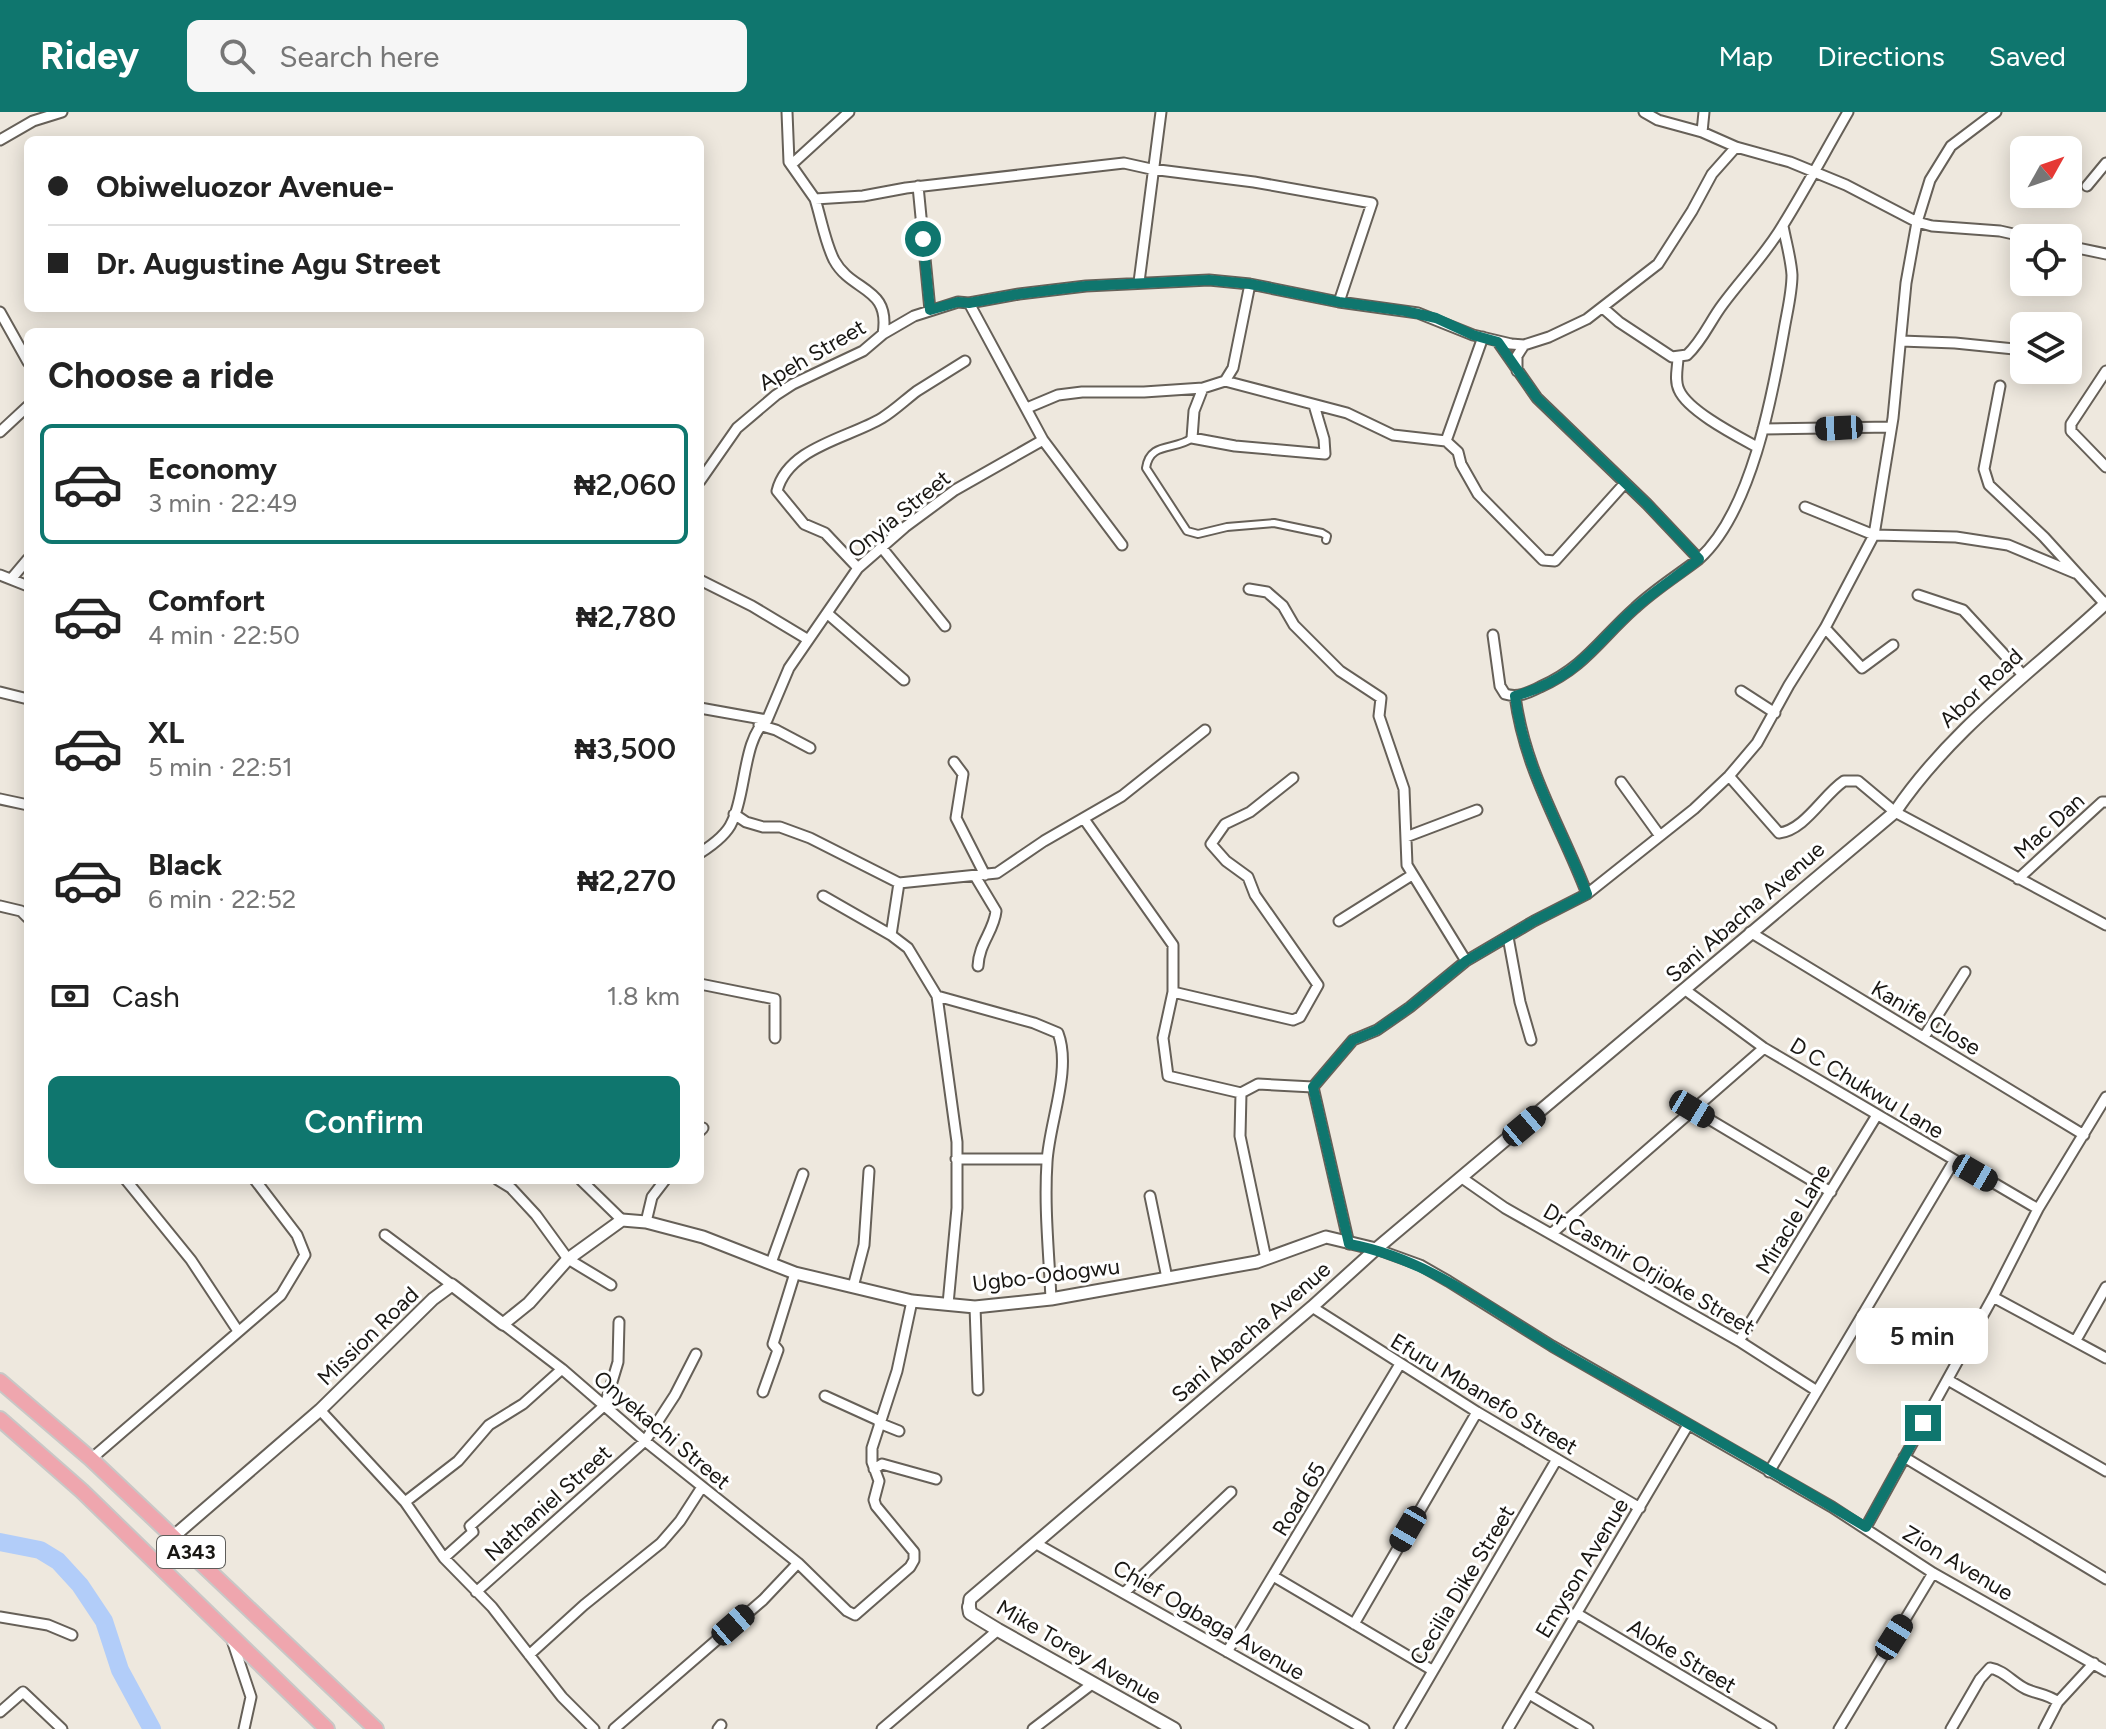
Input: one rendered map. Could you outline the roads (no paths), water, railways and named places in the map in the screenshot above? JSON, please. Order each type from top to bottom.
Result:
[{"type":"highway","name":"A343","points":[[0,1381],[91,1459],[376,1729]]},
{"type":"highway","name":"A343","points":[[0,1419],[82,1491],[327,1729]]},
{"type":"main road","name":"Mike Torey Avenue","points":[[969,1607],[970,1613],[998,1630],[1174,1729]]},
{"type":"street","points":[[0,140],[33,121],[62,112]]},
{"type":"street","points":[[787,112],[791,165],[815,199],[833,258],[879,302],[885,312],[883,334]]},
{"type":"street","points":[[791,165],[849,112]]},
{"type":"street","points":[[1139,282],[1151,169],[1161,112]]},
{"type":"street","points":[[1644,112],[1658,120],[1702,132],[1736,147],[1790,162],[1846,185],[1917,222],[2010,233]]},
{"type":"street","points":[[1702,132],[1704,112]]},
{"type":"street","points":[[1603,308],[1631,331],[1672,357],[1687,355],[1783,226],[1816,173],[1848,112]]},
{"type":"street","points":[[1313,1087],[1353,1040],[1377,1030],[1410,1007],[1466,961],[1587,894],[1729,776],[1757,743],[1825,628],[1874,535],[1891,427],[1906,283],[1917,222],[1930,180],[1940,160],[1960,137],[1996,112]]},
{"type":"street","points":[[1518,374],[1517,356],[1524,345],[1565,332],[1603,308],[1658,264],[1712,174],[1736,147]]},
{"type":"street","points":[[2087,186],[2106,163]]},
{"type":"street","points":[[815,199],[1130,164],[1372,203],[1339,302]]},
{"type":"street","points":[[918,186],[930,310]]},
{"type":"street","points":[[1493,635],[1500,686],[1505,694],[1515,696],[1537,689],[1570,672],[1591,655],[1636,607],[1715,544],[1729,520],[1757,447],[1778,360],[1792,277],[1783,226]]},
{"type":"street","points":[[2082,249],[2106,254]]},
{"type":"street","name":"Apeh Street","points":[[704,475],[737,428],[754,411],[793,384],[863,351],[883,334],[914,316],[958,302],[1139,282],[1209,280],[1250,284],[1339,302],[1418,313],[1498,342],[1524,345]]},
{"type":"street","points":[[1225,381],[1233,368],[1250,284]]},
{"type":"street","points":[[969,303],[1043,440],[1122,545]]},
{"type":"street","points":[[0,312],[24,355]]},
{"type":"street","points":[[1446,441],[1483,337]]},
{"type":"street","points":[[1901,341],[2010,349]]},
{"type":"street","points":[[1498,342],[1537,398],[1699,559]]},
{"type":"street","points":[[1678,357],[1677,379],[1681,394],[1706,416],[1757,447]]},
{"type":"street","points":[[858,568],[825,533],[804,524],[794,514],[777,491],[779,482],[801,459],[816,449],[883,417],[965,361]]},
{"type":"street","points":[[2106,371],[2071,424],[2071,431],[2106,467]]},
{"type":"street","points":[[1027,408],[1058,395],[1203,388],[1225,381],[1347,413],[1393,435],[1446,441],[1458,452],[1461,464],[1478,494],[1543,560],[1555,561],[1625,483]]},
{"type":"street","points":[[2000,386],[1984,469],[1989,485],[2044,537],[2106,603]]},
{"type":"street","points":[[1203,388],[1194,411],[1192,438],[1186,443],[1156,450],[1147,461],[1146,468],[1187,531],[1198,534],[1227,527],[1274,523],[1322,533],[1327,536],[1326,540]]},
{"type":"street","points":[[1192,438],[1235,446],[1325,454],[1314,405]]},
{"type":"street","points":[[0,432],[24,410]]},
{"type":"street","points":[[1763,429],[1891,427]]},
{"type":"street","name":"Onyia Street","points":[[704,849],[728,828],[763,722],[789,668],[858,568],[905,527],[955,490],[1043,440]]},
{"type":"street","points":[[1805,507],[1874,535],[1956,537],[2008,545],[2075,573]]},
{"type":"street","points":[[882,548],[945,626]]},
{"type":"street","points":[[12,578],[24,564]]},
{"type":"street","points":[[0,575],[24,584]]},
{"type":"street","points":[[704,582],[807,639]]},
{"type":"street","points":[[1249,589],[1267,592],[1283,606],[1294,625],[1340,671],[1381,698],[1379,716],[1404,789],[1407,865],[1466,961]]},
{"type":"street","points":[[1918,595],[1963,610],[2023,675]]},
{"type":"street","name":"Abor Road","points":[[1895,812],[1933,761],[2023,675],[2106,603]]},
{"type":"street","points":[[828,614],[904,680]]},
{"type":"street","points":[[1825,628],[1862,668],[1893,645]]},
{"type":"street","points":[[1741,691],[1775,713]]},
{"type":"street","points":[[0,692],[24,698]]},
{"type":"street","points":[[1515,696],[1536,780],[1587,894]]},
{"type":"street","points":[[704,709],[763,722],[810,748]]},
{"type":"street","points":[[734,814],[746,822],[763,827],[780,827],[810,838],[899,883],[980,876],[1008,868],[1044,841],[1122,796],[1205,730]]},
{"type":"street","points":[[954,762],[963,774],[956,818],[996,911],[979,951],[978,966]]},
{"type":"street","points":[[1729,776],[1779,833],[1796,824],[1844,781],[1858,781],[1895,812],[2106,925]]},
{"type":"street","points":[[1173,992],[1293,1020],[1300,1017],[1318,985],[1255,895],[1248,877],[1226,861],[1211,844],[1225,824],[1250,812],[1293,778]]},
{"type":"street","points":[[1621,782],[1660,836]]},
{"type":"street","points":[[0,799],[24,804]]},
{"type":"street","name":"Mac Dan","points":[[2018,879],[2102,802],[2106,802]]},
{"type":"street","points":[[1406,837],[1477,810]]},
{"type":"street","name":"Sani Abacha Avenue","points":[[969,1607],[970,1599],[1376,1249],[1895,812]]},
{"type":"street","points":[[1084,819],[1173,945],[1173,992],[1163,1038],[1168,1076],[1241,1093],[1258,1084],[1313,1087]]},
{"type":"street","points":[[1339,921],[1412,875]]},
{"type":"street","points":[[891,935],[899,883]]},
{"type":"street","points":[[823,896],[908,948],[937,996],[957,1142],[957,1208],[948,1304]]},
{"type":"street","points":[[0,906],[24,914]]},
{"type":"street","name":"Kanife Close","points":[[1750,932],[2084,1135]]},
{"type":"street","points":[[1508,937],[1531,1040]]},
{"type":"street","points":[[1924,1037],[1965,972]]},
{"type":"street","points":[[704,985],[775,999],[775,1038]]},
{"type":"street","name":"D C Chukwu Lane","points":[[1684,989],[1764,1048],[2038,1209]]},
{"type":"street","points":[[937,996],[1034,1023],[1058,1033],[1062,1043],[1060,1079],[1047,1159],[1051,1299]]},
{"type":"street","points":[[1551,1234],[1764,1048]]},
{"type":"street","points":[[1313,1087],[1349,1244]]},
{"type":"street","points":[[1241,1093],[1240,1136],[1266,1259]]},
{"type":"street","points":[[1866,1527],[2038,1209],[2106,1097]]},
{"type":"street","points":[[1692,1109],[1831,1192]]},
{"type":"street","name":"Miracle Lane","points":[[1739,1341],[1877,1115]]},
{"type":"street","points":[[956,1159],[1047,1159]]},
{"type":"street","points":[[1769,1472],[1954,1161]]},
{"type":"street","points":[[853,1287],[864,1245],[869,1171]]},
{"type":"street","points":[[771,1263],[803,1174]]},
{"type":"street","name":"Dr Casmir Orjioke Street","points":[[1462,1178],[1505,1208],[1739,1341],[1817,1391]]},
{"type":"street","points":[[129,1184],[191,1260],[238,1331]]},
{"type":"street","points":[[91,1459],[281,1295],[305,1255],[297,1235],[258,1184]]},
{"type":"street","points":[[504,1184],[536,1215],[568,1259],[611,1285]]},
{"type":"street","points":[[503,1324],[529,1303],[568,1259],[626,1220],[586,1184]]},
{"type":"street","points":[[646,1222],[652,1197],[662,1184]]},
{"type":"street","points":[[1150,1196],[1167,1278]]},
{"type":"street","name":"Ugbo-Odogwu","points":[[626,1220],[703,1237],[795,1273],[912,1301],[975,1307],[1051,1299],[1266,1259],[1326,1237],[1376,1249]]},
{"type":"street","points":[[385,1235],[452,1285]]},
{"type":"street","name":"Zion Avenue","points":[[1376,1249],[1434,1273],[1866,1527],[1933,1573],[2106,1671]]},
{"type":"street","points":[[763,1392],[778,1350],[773,1344],[795,1273]]},
{"type":"street","name":"Mission Road","points":[[174,1536],[320,1410],[433,1299],[452,1285],[503,1324]]},
{"type":"street","points":[[2076,1340],[2106,1287]]},
{"type":"street","points":[[1993,1297],[2106,1358]]},
{"type":"street","points":[[912,1301],[897,1371],[872,1448],[874,1469],[882,1464],[936,1479]]},
{"type":"street","points":[[975,1307],[978,1390]]},
{"type":"street","name":"Efuru Mbanefo Street","points":[[1312,1307],[1477,1412],[1640,1508]]},
{"type":"street","points":[[444,1558],[473,1532],[470,1526],[603,1407],[617,1370],[619,1322]]},
{"type":"street","name":"Onyekachi Street","points":[[503,1324],[798,1563],[847,1611],[855,1615],[914,1560],[914,1552],[876,1506],[874,1500],[879,1481],[874,1469]]},
{"type":"street","name":"Nathaniel Street","points":[[476,1592],[645,1441],[675,1395],[696,1354]]},
{"type":"street","name":"Road 65","points":[[1227,1652],[1400,1364]]},
{"type":"street","points":[[405,1502],[458,1461],[489,1425],[523,1404],[562,1369]]},
{"type":"street","points":[[1948,1380],[2106,1471]]},
{"type":"street","points":[[825,1396],[899,1431]]},
{"type":"street","points":[[320,1410],[405,1502],[444,1558],[492,1607],[562,1697],[594,1729]]},
{"type":"street","points":[[1354,1624],[1477,1412]]},
{"type":"street","name":"Emyson Avenue","points":[[1508,1729],[1688,1425]]},
{"type":"street","points":[[1904,1457],[2106,1579]]},
{"type":"street","name":"Cecilia Dike Street","points":[[1399,1729],[1557,1459]]},
{"type":"street","points":[[529,1655],[584,1605],[661,1543],[702,1487]]},
{"type":"street","points":[[1125,1592],[1231,1492]]},
{"type":"street","name":"Chief Ogbaga Avenue","points":[[1035,1543],[1364,1729]]},
{"type":"street","points":[[614,1729],[763,1600],[798,1563]]},
{"type":"street","points":[[1839,1729],[1933,1573]]},
{"type":"street","points":[[1273,1576],[1432,1670]]},
{"type":"street","name":"Aloke Street","points":[[1576,1613],[1771,1729]]},
{"type":"street","points":[[0,1617],[48,1625],[72,1635]]},
{"type":"street","points":[[882,1729],[998,1630]]},
{"type":"street","points":[[230,1635],[251,1697],[244,1729]]},
{"type":"street","points":[[2044,1729],[2058,1702],[2094,1663]]},
{"type":"street","points":[[1951,1729],[1980,1679],[1990,1668],[2026,1689],[2050,1696],[2058,1702]]},
{"type":"street","points":[[1033,1729],[1092,1684]]},
{"type":"street","points":[[0,1712],[23,1692],[62,1729]]},
{"type":"street","points":[[1529,1694],[1588,1729]]},
{"type":"waterway","points":[[0,1542],[40,1550],[58,1561],[80,1585],[104,1621],[120,1670],[152,1729]]}]
